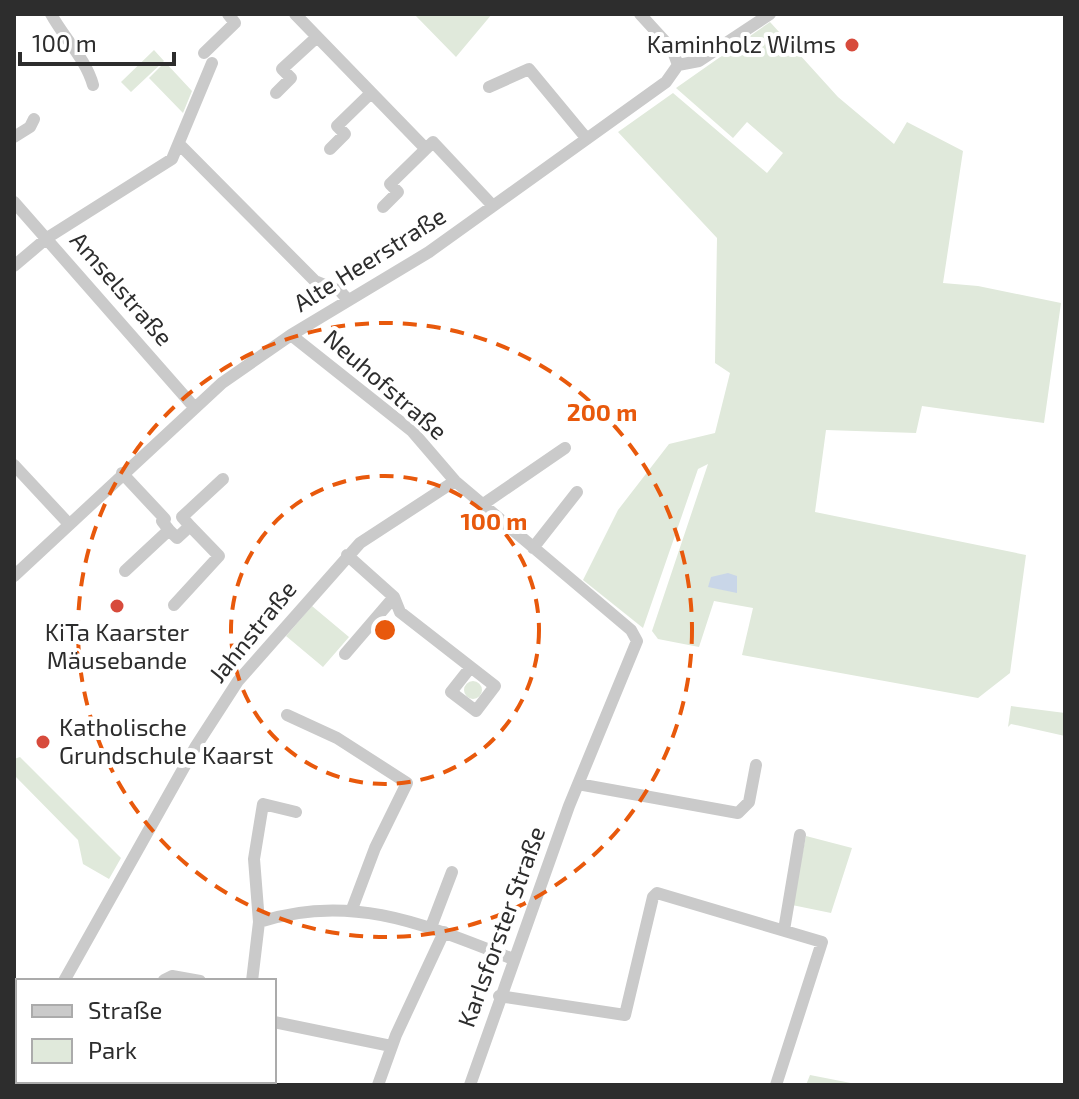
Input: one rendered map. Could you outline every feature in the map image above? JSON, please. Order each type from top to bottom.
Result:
[{"type":"street","points":[[51,14],[70,47],[88,67],[93,85]]},
{"type":"street","points":[[14,266],[47,238],[172,159],[180,145],[208,58],[235,23],[228,14]]},
{"type":"street","points":[[295,14],[426,149]]},
{"type":"street","points":[[640,14],[672,49],[678,65]]},
{"type":"street","name":"Alte Heerstraße","points":[[14,576],[194,407],[291,335],[429,252],[666,82],[678,65],[699,61],[770,14]]},
{"type":"street","points":[[276,93],[291,78],[282,69],[317,37]]},
{"type":"street","points":[[489,87],[529,69],[587,139]]},
{"type":"street","points":[[330,149],[345,134],[337,126],[371,93]]},
{"type":"street","points":[[14,137],[30,127],[34,119]]},
{"type":"street","points":[[383,207],[398,192],[390,184],[433,142],[493,206]]},
{"type":"street","points":[[180,145],[315,281],[340,291],[348,300]]},
{"type":"street","name":"Amselstraße","points":[[14,202],[194,407]]},
{"type":"street","name":"Neuhofstraße","points":[[291,335],[412,431],[455,481],[631,630],[637,641]]},
{"type":"street","points":[[482,505],[565,448]]},
{"type":"street","points":[[17,473],[69,524]]},
{"type":"street","points":[[122,473],[177,538],[186,521],[223,479]]},
{"type":"street","name":"Jahnstraße","points":[[65,979],[196,746],[238,681],[347,555],[374,531],[455,481]]},
{"type":"street","points":[[533,548],[577,492]]},
{"type":"street","points":[[125,571],[167,524],[175,509],[219,556],[174,605]]},
{"type":"street","points":[[347,555],[394,597],[400,612],[470,668]]},
{"type":"street","points":[[345,654],[394,597]]},
{"type":"street","name":"Karlsforster Straße","points":[[470,1085],[499,996],[578,784],[637,641]]},
{"type":"street","points":[[287,715],[337,738],[407,783],[375,848],[352,909]]},
{"type":"street","points":[[578,784],[738,813],[749,802],[756,765]]},
{"type":"street","points":[[252,979],[259,922],[254,859],[263,804],[296,812]]},
{"type":"street","points":[[784,930],[800,835]]},
{"type":"street","points":[[378,1085],[437,930],[452,872]]},
{"type":"street","points":[[499,996],[625,1015],[653,897],[657,893],[822,942],[776,1085]]},
{"type":"street","points":[[259,922],[284,914],[352,909],[437,930],[513,959]]},
{"type":"street","points":[[166,979],[172,976],[189,979]]},
{"type":"street","points":[[276,1022],[391,1046]]},
{"type":"street","points":[[121,1085],[130,1085]]},
{"type":"green space","points":[[414,14],[492,14],[456,57]]},
{"type":"green space","points":[[770,22],[838,97],[894,144],[907,122],[963,151],[943,283],[978,286],[1061,303],[1044,423],[922,406],[916,433],[826,430],[815,512],[1026,555],[1010,673],[978,698],[742,655],[753,608],[714,601],[699,647],[658,639],[652,631],[708,464],[698,469],[643,628],[583,580],[618,510],[669,444],[715,433],[730,373],[715,363],[717,238],[618,132],[673,93],[767,173],[783,153],[747,122],[733,138],[676,88]]},
{"type":"green space","points":[[154,50],[164,61],[131,92],[121,82]]},
{"type":"green space","points":[[165,62],[192,91],[183,113],[149,78]]},
{"type":"green space","points":[[312,606],[349,637],[323,667],[286,636]]},
{"type":"green space","points":[[469,681],[477,681],[482,690],[480,697],[469,699],[464,694],[464,686]]},
{"type":"green space","points":[[1011,706],[1065,713],[1065,736],[1011,724],[1008,727]]},
{"type":"green space","points":[[20,757],[121,858],[109,879],[83,864],[78,840],[14,775],[14,759]]},
{"type":"green space","points":[[806,836],[852,848],[831,913],[792,905]]},
{"type":"green space","points":[[810,1075],[861,1085],[806,1085]]},
{"type":"water","points":[[728,573],[737,576],[737,593],[708,587],[711,577]]},
{"type":"place","name":"Kaminholz Wilms","points":[[852,45]]},
{"type":"place","name":"KiTa Kaarster Mäusebande","points":[[117,606]]},
{"type":"place","name":"Katholische Grundschule Kaarst","points":[[43,742]]}]
